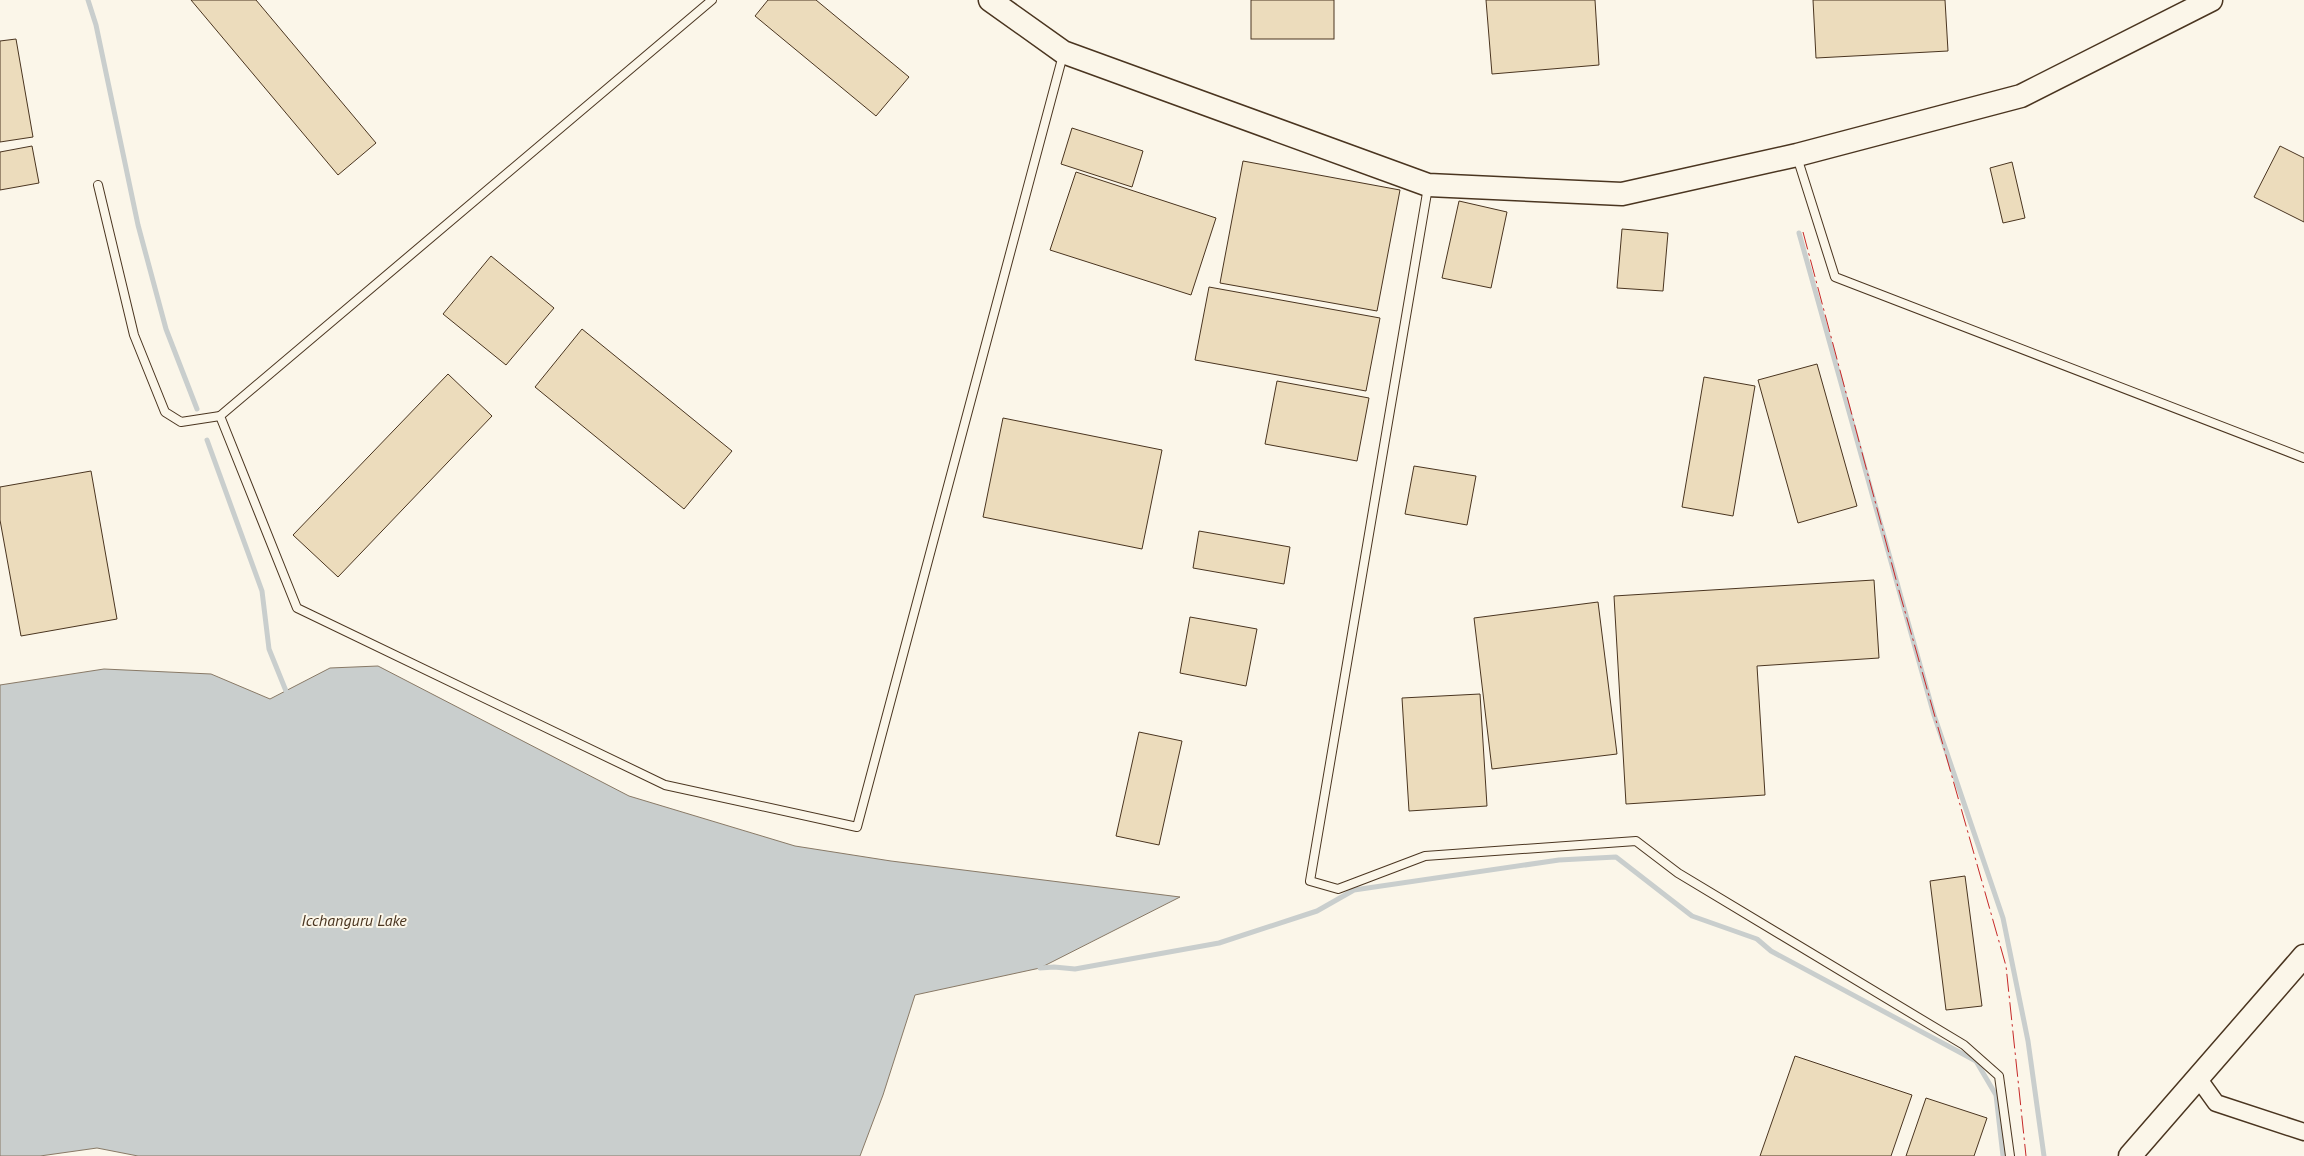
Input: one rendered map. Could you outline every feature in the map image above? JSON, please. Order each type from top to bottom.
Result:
[{"type":"street","points":[[990,0],[1063,52],[1428,185],[1622,194],[1797,155],[2021,96],[2211,0]]},
{"type":"street","points":[[2130,1156],[2304,956]]},
{"type":"street","points":[[2198,1078],[2216,1103],[2304,1132]]},
{"type":"lane","points":[[98,185],[134,335],[165,412],[181,422],[220,416],[712,0]]},
{"type":"lane","points":[[220,416],[296,608],[665,785],[857,827],[1063,52]]},
{"type":"lane","points":[[1797,155],[1835,277],[2304,458]]},
{"type":"lane","points":[[1428,185],[1310,881],[1338,889],[1425,856],[1636,841],[1678,873],[1964,1045],[1998,1076],[2010,1156]]},
{"type":"water","name":"Icchanguru Lake","points":[[378,666],[629,796],[795,846],[891,861],[1180,897],[1040,968],[915,995],[883,1095],[860,1156],[138,1156],[97,1148],[40,1156],[0,1156],[0,685],[104,669],[211,674],[270,699],[330,668]]},
{"type":"building","points":[[191,0],[256,0],[376,143],[338,175]]},
{"type":"building","points":[[768,0],[816,0],[909,77],[876,116],[755,16]]},
{"type":"building","points":[[1251,0],[1334,0],[1334,39],[1251,39]]},
{"type":"building","points":[[1486,0],[1595,0],[1599,65],[1492,74]]},
{"type":"building","points":[[1813,0],[1945,0],[1948,51],[1816,58]]},
{"type":"building","points":[[16,39],[33,137],[0,142],[0,41]]},
{"type":"building","points":[[1072,128],[1143,151],[1132,187],[1061,164]]},
{"type":"building","points":[[32,146],[39,183],[0,190],[0,152]]},
{"type":"building","points":[[2280,146],[2304,158],[2304,222],[2254,197]]},
{"type":"building","points":[[1243,161],[1400,190],[1377,311],[1220,283]]},
{"type":"building","points":[[2012,162],[2025,218],[2003,223],[1990,168]]},
{"type":"building","points":[[1076,172],[1216,218],[1191,295],[1050,250]]},
{"type":"building","points":[[1459,201],[1507,212],[1491,288],[1442,278]]},
{"type":"building","points":[[1622,229],[1668,233],[1663,291],[1617,288]]},
{"type":"building","points":[[491,256],[554,308],[506,365],[443,314]]},
{"type":"building","points":[[1209,287],[1380,318],[1366,391],[1195,360]]},
{"type":"building","points":[[582,329],[732,451],[684,509],[535,387]]},
{"type":"building","points":[[1817,364],[1857,506],[1798,523],[1758,380]]},
{"type":"building","points":[[448,374],[492,416],[338,577],[293,535]]},
{"type":"building","points":[[1704,377],[1755,386],[1733,516],[1682,507]]},
{"type":"building","points":[[1277,381],[1369,398],[1357,461],[1265,444]]},
{"type":"building","points":[[1003,418],[1162,450],[1142,549],[983,517]]},
{"type":"building","points":[[1414,466],[1476,476],[1467,525],[1405,514]]},
{"type":"building","points":[[91,471],[117,619],[21,636],[0,520],[0,487]]},
{"type":"building","points":[[1199,531],[1290,547],[1284,584],[1193,568]]},
{"type":"building","points":[[1874,580],[1879,658],[1757,666],[1765,795],[1626,804],[1614,596]]},
{"type":"building","points":[[1598,602],[1617,754],[1492,769],[1474,618]]},
{"type":"building","points":[[1190,617],[1257,629],[1246,686],[1180,673]]},
{"type":"building","points":[[1480,694],[1487,806],[1409,811],[1402,698]]},
{"type":"building","points":[[1139,732],[1182,741],[1159,845],[1116,836]]},
{"type":"building","points":[[1965,876],[1982,1006],[1946,1010],[1930,881]]},
{"type":"building","points":[[1795,1056],[1912,1095],[1891,1156],[1760,1156]]},
{"type":"building","points":[[1926,1098],[1987,1118],[1974,1156],[1906,1156]]},
{"type":"waterway","points":[[88,0],[96,25],[138,225],[166,329],[197,409]]},
{"type":"waterway","points":[[1799,233],[1934,715],[2003,918],[2028,1041],[2044,1156]]},
{"type":"waterway","points":[[207,440],[262,591],[269,649],[286,691]]},
{"type":"waterway","points":[[1040,968],[1075,969],[1219,943],[1317,911],[1354,890],[1559,860],[1616,857],[1692,916],[1757,939],[1771,951],[1976,1061],[1996,1095],[2003,1156]]},
{"type":"power","points":[[1803,232],[1898,587],[2006,966],[2026,1156]]}]
